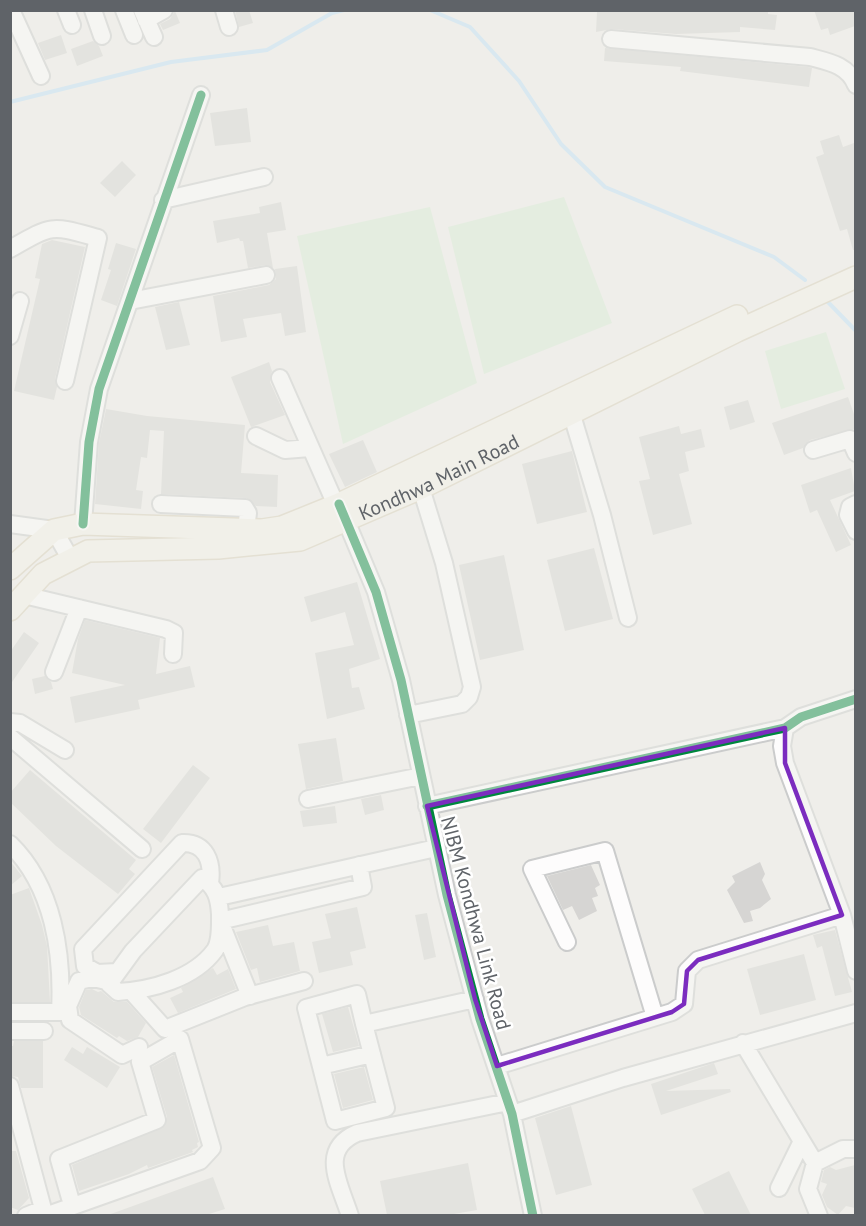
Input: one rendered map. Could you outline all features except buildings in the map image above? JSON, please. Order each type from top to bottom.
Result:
[{"type":"main road","name":"Kondhwa Main Road","points":[[15,558],[54,530],[83,524],[246,529],[282,527],[421,488],[568,404],[855,261]]},
{"type":"main road","name":"Kondhwa Main Road","points":[[21,598],[43,574],[88,551],[218,548],[300,540],[340,510],[568,404],[855,277]]},
{"type":"street","points":[[10,10],[41,76]]},
{"type":"street","points":[[93,10],[102,36]]},
{"type":"street","points":[[123,10],[134,35]]},
{"type":"street","points":[[154,37],[144,15],[164,10]]},
{"type":"street","points":[[611,39],[810,57],[837,64],[852,75],[855,85]]},
{"type":"street","points":[[83,524],[89,442],[99,389],[201,95]]},
{"type":"street","points":[[163,200],[264,177]]},
{"type":"street","points":[[10,249],[45,229],[59,227],[98,238],[65,381]]},
{"type":"street","points":[[130,301],[266,275]]},
{"type":"street","points":[[10,336],[20,301]]},
{"type":"street","name":"NIBM Kondhwa Link Road","points":[[280,378],[376,592],[408,715],[436,848],[475,999],[510,1108],[532,1215]]},
{"type":"street","points":[[568,404],[628,618]]},
{"type":"street","points":[[256,436],[285,450],[310,448]]},
{"type":"street","points":[[813,450],[850,439],[855,453]]},
{"type":"street","points":[[408,715],[462,704],[469,697],[471,687],[444,563],[421,488]]},
{"type":"street","points":[[161,504],[245,508],[248,513],[246,529]]},
{"type":"street","points":[[855,504],[850,507],[848,515],[855,531]]},
{"type":"street","points":[[10,524],[54,530],[71,560]]},
{"type":"street","points":[[21,598],[79,609],[174,633],[173,654]]},
{"type":"street","points":[[21,598],[115,610]]},
{"type":"street","points":[[54,672],[79,609]]},
{"type":"street","points":[[427,806],[785,728],[801,717],[855,699]]},
{"type":"street","points":[[10,722],[20,723],[64,750]]},
{"type":"street","points":[[785,728],[782,746],[785,764],[842,915],[851,933],[855,971]]},
{"type":"street","points":[[10,737],[142,849]]},
{"type":"street","points":[[308,799],[421,776]]},
{"type":"street","points":[[114,977],[97,973],[85,966],[83,949],[182,843],[190,843],[209,856],[221,891],[216,949],[196,966],[158,986],[118,992],[109,984],[114,977],[202,878],[221,891],[436,848]]},
{"type":"street","points":[[10,844],[44,891],[58,950],[61,985],[60,1012],[10,1012]]},
{"type":"street","points":[[567,942],[532,869],[605,851],[655,1017]]},
{"type":"street","points":[[220,921],[363,887],[359,865]]},
{"type":"street","points":[[497,1066],[672,1012],[684,1004],[687,971],[699,960],[842,915]]},
{"type":"street","points":[[220,921],[250,996]]},
{"type":"street","points":[[114,977],[79,981],[68,1006],[70,1020],[122,1055],[139,1047]]},
{"type":"street","points":[[131,991],[165,1029],[250,996],[304,981]]},
{"type":"street","points":[[357,994],[364,1024],[386,1108],[335,1121],[306,1008],[357,994]]},
{"type":"street","points":[[364,1024],[475,999]]},
{"type":"street","points":[[350,1215],[334,1158],[338,1146],[345,1138],[357,1133],[510,1108],[855,1013]]},
{"type":"street","points":[[10,1031],[44,1031]]},
{"type":"street","points":[[45,1215],[200,1161],[212,1148],[180,1040],[140,1062],[157,1120],[58,1159],[69,1198]]},
{"type":"street","points":[[743,1043],[815,1163]]},
{"type":"street","points":[[321,1066],[372,1054]]},
{"type":"street","points":[[10,1086],[43,1209],[26,1215]]},
{"type":"street","points":[[779,1188],[801,1143]]},
{"type":"street","points":[[818,1215],[808,1189],[815,1163],[843,1149],[855,1149]]},
{"type":"highlighted area","points":[[785,728],[785,763],[842,915],[698,960],[687,971],[684,1004],[672,1012],[497,1066],[475,999],[427,806]]},
{"type":"green space","points":[[564,197],[612,323],[484,374],[448,227]]},
{"type":"green space","points":[[430,207],[477,383],[343,444],[297,236]]},
{"type":"green space","points":[[826,332],[845,389],[781,409],[765,351]]},
{"type":"waterway","points":[[10,102],[171,62],[267,50],[332,13],[344,10]]},
{"type":"waterway","points":[[430,10],[470,27],[519,81],[561,144],[605,187],[774,257],[805,280]]},
{"type":"waterway","points":[[825,299],[856,331]]},
{"type":"cycle path","points":[[83,524],[89,442],[99,389],[201,95]]},
{"type":"cycle path","points":[[339,504],[376,592],[401,680],[447,895],[480,1019],[512,1114],[533,1216]]},
{"type":"cycle path","points":[[427,806],[785,728],[801,717],[856,699]]}]
